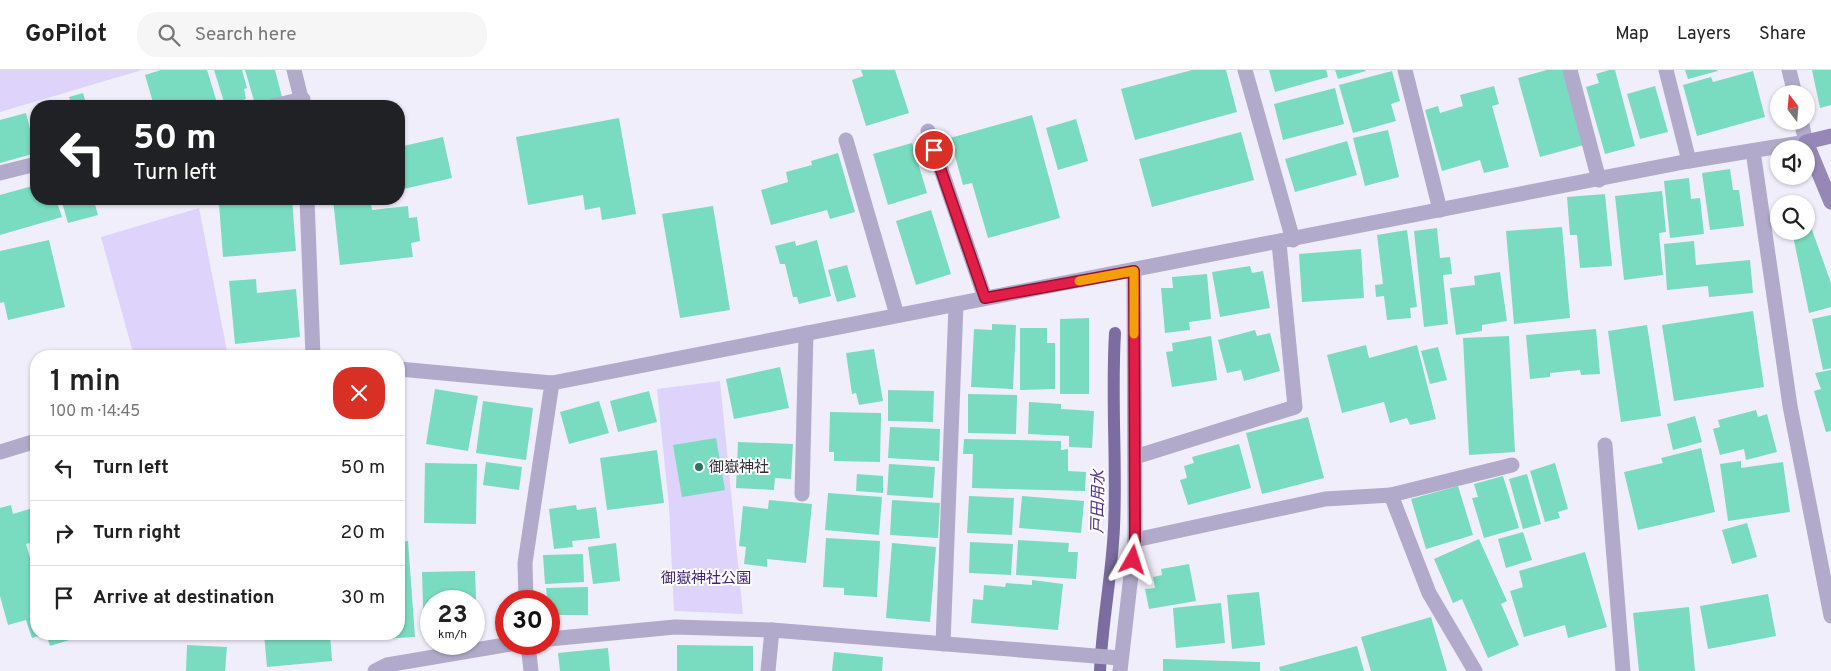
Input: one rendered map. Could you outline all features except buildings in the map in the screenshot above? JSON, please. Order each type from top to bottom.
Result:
[{"type":"main road","points":[[1814,140],[1831,136]]},
{"type":"main road","points":[[1815,164],[1831,202]]},
{"type":"street","points":[[294,70],[302,100]]},
{"type":"street","points":[[1135,457],[1295,407],[1286,241],[1245,70]]},
{"type":"street","points":[[1405,70],[1440,210]]},
{"type":"street","points":[[1570,70],[1599,180]]},
{"type":"street","points":[[1666,70],[1689,161]]},
{"type":"street","points":[[1789,70],[1792,85]]},
{"type":"street","points":[[928,132],[985,298]]},
{"type":"street","points":[[846,140],[897,315]]},
{"type":"street","points":[[405,370],[552,383],[806,332],[1134,271],[1689,161],[1770,148]]},
{"type":"street","points":[[1753,151],[1790,406],[1831,616]]},
{"type":"street","points":[[0,173],[30,166]]},
{"type":"street","points":[[307,205],[313,350]]},
{"type":"street","points":[[560,638],[675,627],[772,630],[943,644],[1120,665],[1135,540],[1134,271]]},
{"type":"street","points":[[943,644],[956,305]]},
{"type":"street","points":[[802,494],[806,332]]},
{"type":"street","points":[[526,590],[525,563],[552,383]]},
{"type":"street","points":[[0,452],[30,443]]},
{"type":"street","points":[[1605,446],[1623,671]]},
{"type":"street","points":[[1135,540],[1325,499],[1391,495],[1512,464]]},
{"type":"street","points":[[1391,495],[1429,594],[1475,671]]},
{"type":"street","points":[[768,671],[772,630]]},
{"type":"street","points":[[383,669],[495,647]]},
{"type":"street","points":[[529,655],[531,671]]},
{"type":"green space","points":[[0,70],[142,70],[41,100],[30,100],[30,103],[0,112]]},
{"type":"green space","points":[[199,208],[227,350],[132,350],[101,237]]},
{"type":"green space","name":"御嶽神社公園","points":[[720,381],[743,614],[674,611],[669,506],[657,389]]},
{"type":"waterway","name":"戸田用水","points":[[1100,671],[1114,527],[1115,333]]},
{"type":"slow traffic","points":[[1079,281],[1134,271],[1134,334]]},
{"type":"place","name":"御嶽神社","points":[[699,467]]},
{"type":"route","points":[[934,150],[985,298],[1134,271],[1135,540],[1133,560]]}]
